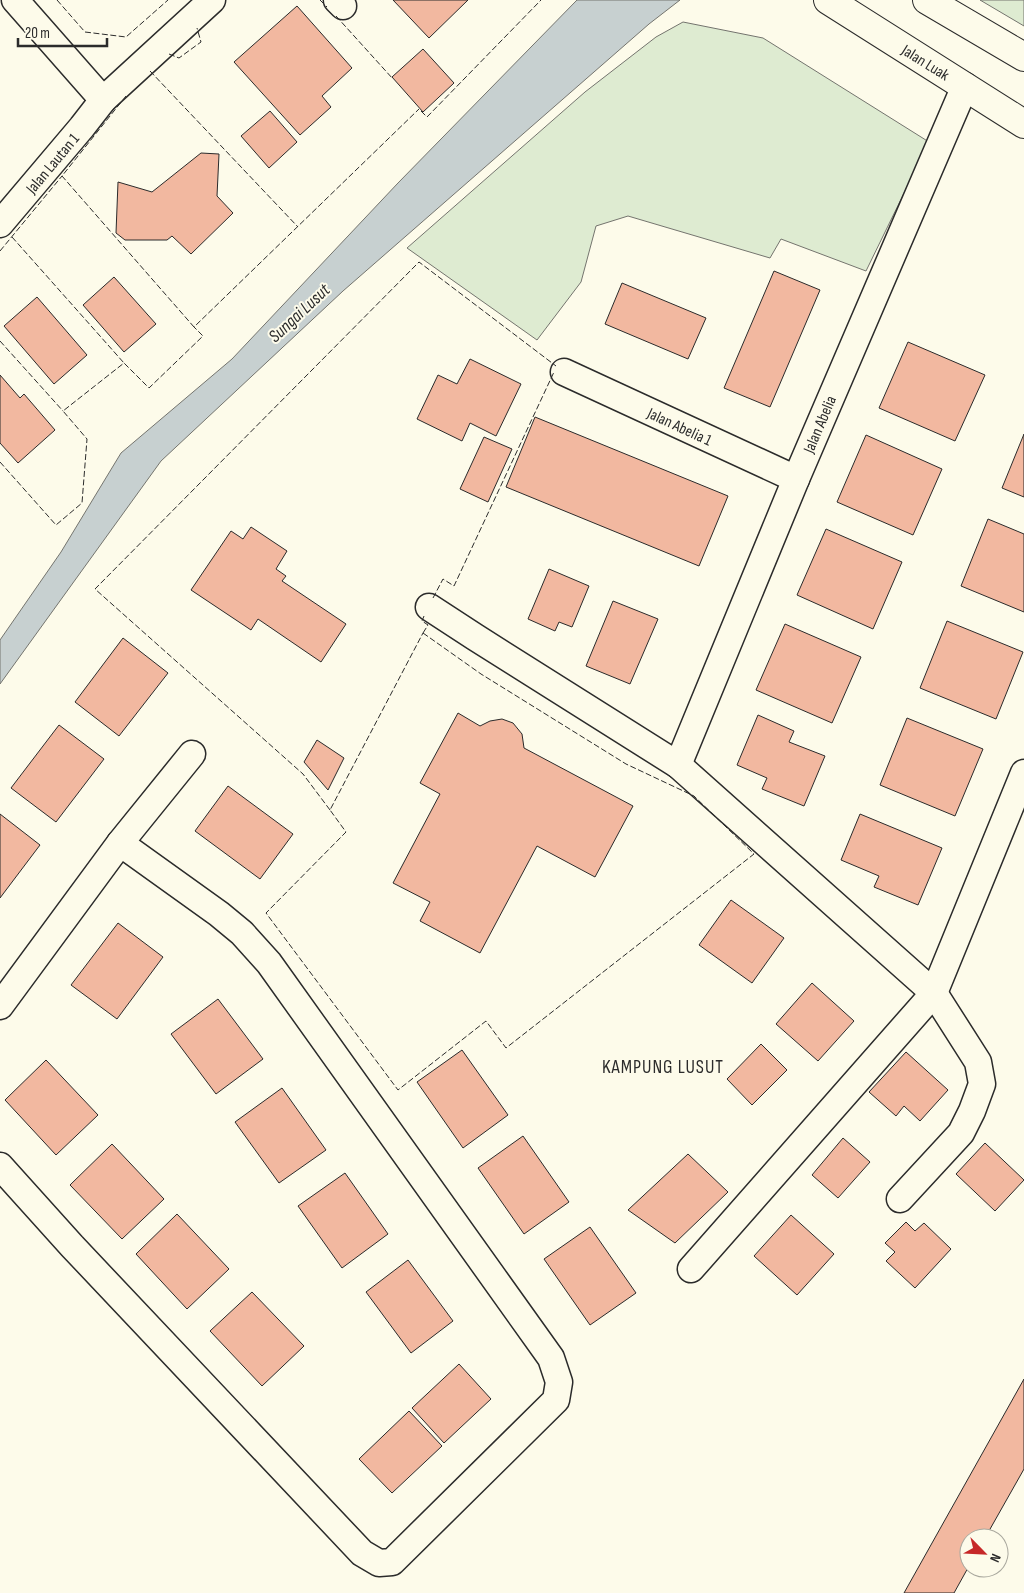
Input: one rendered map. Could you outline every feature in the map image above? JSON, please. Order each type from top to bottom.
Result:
[{"type":"main road","name":"Jalan Luak","points":[[828,0],[1024,124]]},
{"type":"main road","points":[[927,0],[1024,57]]},
{"type":"street","points":[[15,0],[103,100]]},
{"type":"street","name":"Jalan Lautan 1","points":[[0,224],[103,100],[212,0]]},
{"type":"street","name":"Jalan Abelia","points":[[678,765],[796,479],[965,86]]},
{"type":"street","name":"Jalan Abelia 1","points":[[564,372],[796,479]]},
{"type":"street","points":[[429,607],[475,638],[678,765],[934,993],[978,1062],[982,1084],[961,1133],[900,1200]]},
{"type":"street","points":[[0,1006],[120,843],[192,754]]},
{"type":"street","points":[[691,1269],[934,993],[1024,773]]},
{"type":"street","points":[[0,1166],[72,1246],[362,1554],[379,1563],[392,1562],[556,1400],[559,1382],[551,1358],[269,963],[242,932],[120,843]]},
{"type":"green space","points":[[980,0],[1024,0],[1024,26]]},
{"type":"green space","points":[[683,22],[763,38],[929,142],[866,271],[781,239],[770,258],[628,216],[596,226],[581,282],[537,340],[407,248],[585,92],[656,37]]},
{"type":"water","name":"Sungai Lusut","points":[[577,0],[680,0],[649,24],[343,291],[161,461],[0,684],[0,640],[61,552],[121,453],[232,359],[398,183]]},
{"type":"building","points":[[393,0],[468,0],[429,38]]},
{"type":"building","points":[[297,6],[352,68],[322,96],[331,107],[300,135],[234,62]]},
{"type":"building","points":[[423,49],[454,83],[423,112],[392,77]]},
{"type":"building","points":[[270,111],[297,142],[269,168],[241,136]]},
{"type":"building","points":[[201,153],[219,154],[217,196],[233,213],[191,254],[172,236],[167,240],[125,240],[116,233],[118,182],[152,192]]},
{"type":"building","points":[[774,271],[820,290],[770,407],[724,388]]},
{"type":"building","points":[[114,277],[156,324],[124,352],[83,305]]},
{"type":"building","points":[[622,283],[706,318],[688,359],[605,324]]},
{"type":"building","points":[[37,297],[87,355],[54,384],[4,326]]},
{"type":"building","points":[[908,342],[985,375],[955,441],[879,408]]},
{"type":"building","points":[[470,359],[521,384],[496,436],[470,423],[462,441],[417,419],[438,375],[457,384]]},
{"type":"building","points":[[0,375],[20,398],[24,394],[55,430],[18,463],[0,443]]},
{"type":"building","points":[[535,417],[728,496],[699,566],[506,487]]},
{"type":"building","points":[[1024,434],[1024,497],[1002,488]]},
{"type":"building","points":[[866,435],[942,469],[913,535],[837,502]]},
{"type":"building","points":[[484,437],[512,449],[488,502],[460,489]]},
{"type":"building","points":[[988,519],[1024,534],[1024,612],[961,586]]},
{"type":"building","points":[[251,527],[287,551],[276,569],[286,576],[282,581],[346,624],[321,662],[258,619],[251,630],[191,590],[231,531],[243,539]]},
{"type":"building","points":[[826,529],[902,562],[873,629],[797,595]]},
{"type":"building","points":[[549,569],[589,586],[572,627],[559,622],[555,631],[528,619]]},
{"type":"building","points":[[613,601],[658,619],[630,684],[586,666]]},
{"type":"building","points":[[947,621],[1023,652],[996,719],[920,688]]},
{"type":"building","points":[[785,624],[861,657],[832,723],[756,690]]},
{"type":"building","points":[[123,638],[168,673],[119,736],[75,702]]},
{"type":"building","points":[[458,713],[480,726],[490,721],[502,719],[513,723],[522,734],[524,748],[633,806],[595,877],[537,846],[480,953],[420,921],[430,902],[393,883],[440,794],[420,783]]},
{"type":"building","points":[[758,715],[794,731],[789,742],[825,756],[804,806],[762,789],[767,778],[737,765]]},
{"type":"building","points":[[907,718],[983,749],[955,816],[880,785]]},
{"type":"building","points":[[59,725],[104,759],[56,822],[11,788]]},
{"type":"building","points":[[317,740],[344,758],[328,790],[304,762]]},
{"type":"building","points":[[228,786],[293,834],[260,879],[195,831]]},
{"type":"building","points":[[0,814],[40,845],[0,898]]},
{"type":"building","points":[[860,814],[942,848],[918,905],[874,887],[879,876],[841,860]]},
{"type":"building","points":[[731,900],[784,938],[752,983],[699,945]]},
{"type":"building","points":[[118,923],[163,957],[117,1019],[71,985]]},
{"type":"building","points":[[812,983],[854,1021],[818,1061],[776,1024]]},
{"type":"building","points":[[218,999],[263,1059],[216,1094],[171,1034]]},
{"type":"building","points":[[761,1044],[787,1070],[752,1105],[727,1079]]},
{"type":"building","points":[[462,1050],[508,1115],[463,1148],[417,1082]]},
{"type":"building","points":[[906,1052],[948,1090],[920,1121],[904,1106],[896,1116],[869,1092]]},
{"type":"building","points":[[46,1060],[98,1115],[56,1155],[5,1100]]},
{"type":"building","points":[[282,1088],[326,1150],[279,1183],[235,1122]]},
{"type":"building","points":[[523,1136],[569,1202],[524,1234],[478,1168]]},
{"type":"building","points":[[843,1138],[870,1162],[838,1198],[812,1175]]},
{"type":"building","points":[[985,1143],[1024,1180],[995,1211],[956,1174]]},
{"type":"building","points":[[112,1144],[164,1199],[122,1239],[70,1185]]},
{"type":"building","points":[[688,1154],[728,1192],[675,1243],[628,1210]]},
{"type":"building","points":[[345,1173],[388,1234],[342,1268],[298,1206]]},
{"type":"building","points":[[177,1214],[229,1269],[187,1309],[136,1254]]},
{"type":"building","points":[[791,1215],[834,1254],[797,1295],[754,1256]]},
{"type":"building","points":[[906,1222],[915,1231],[924,1223],[951,1249],[915,1288],[886,1261],[895,1252],[885,1243]]},
{"type":"building","points":[[590,1227],[636,1293],[590,1325],[544,1259]]},
{"type":"building","points":[[408,1260],[453,1321],[411,1353],[366,1292]]},
{"type":"building","points":[[252,1292],[304,1346],[262,1386],[210,1331]]},
{"type":"building","points":[[459,1364],[491,1399],[444,1443],[412,1408]]},
{"type":"building","points":[[1024,1379],[1024,1469],[991,1528],[959,1528],[959,1578],[962,1578],[954,1593],[904,1593]]},
{"type":"building","points":[[409,1411],[442,1446],[392,1493],[359,1459]]},
{"type":"fence","points":[[57,0],[85,32],[126,37],[168,0]]},
{"type":"fence","points":[[320,0],[327,7]]},
{"type":"fence","points":[[421,111],[427,117],[541,0]]},
{"type":"fence","points":[[336,16],[393,79]]},
{"type":"fence","points":[[169,54],[179,58],[201,42],[197,28]]},
{"type":"fence","points":[[150,71],[298,227]]},
{"type":"fence","points":[[126,96],[62,176],[194,327],[419,109]]},
{"type":"fence","points":[[0,251],[62,176]]},
{"type":"fence","points":[[12,237],[124,363]]},
{"type":"fence","points":[[330,810],[303,774],[95,589],[419,262],[556,366]]},
{"type":"fence","points":[[0,462],[56,525],[82,503],[87,439],[63,411],[124,363],[149,388],[203,336],[194,327]]},
{"type":"fence","points":[[0,341],[63,411]]},
{"type":"fence","points":[[433,598],[443,579],[454,586],[554,372]]},
{"type":"fence","points":[[423,633],[428,625],[422,621],[424,616]]},
{"type":"fence","points":[[423,633],[481,674],[626,764],[694,796],[754,854],[506,1048],[486,1021],[398,1090],[266,913],[346,832],[330,810],[423,633]]},
{"type":"district","name":"KAMPUNG LUSUT","points":[[663,1066]]}]
